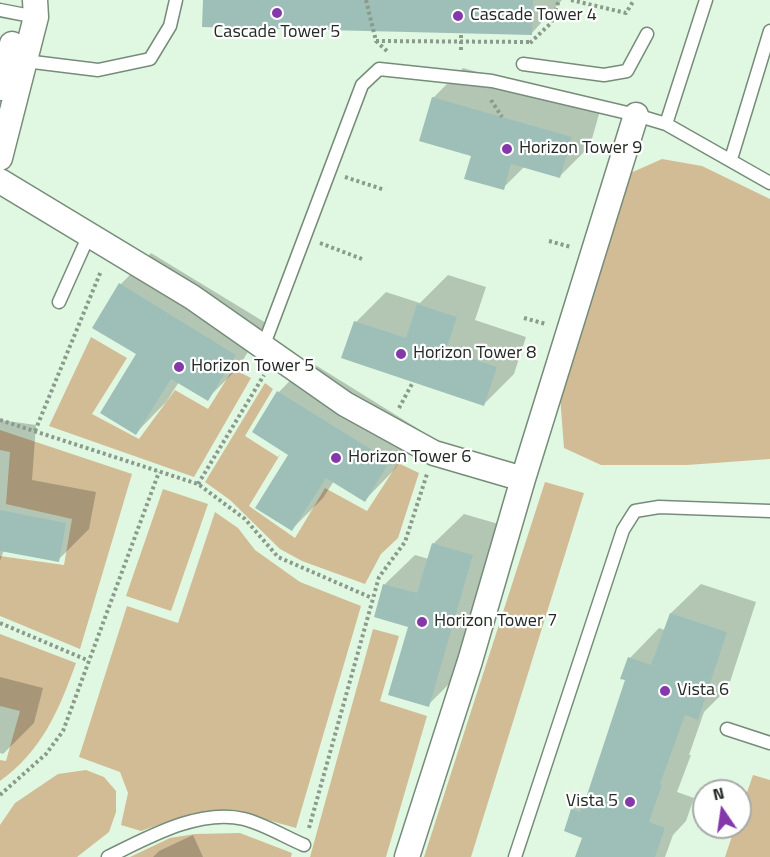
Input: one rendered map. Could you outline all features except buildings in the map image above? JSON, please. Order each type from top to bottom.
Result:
[{"type":"street","points":[[0,158],[25,60],[25,8]]},
{"type":"street","points":[[0,88],[25,8]]},
{"type":"street","points":[[407,857],[470,661],[523,479],[636,115]]},
{"type":"street","points":[[0,180],[192,297],[345,404],[434,453],[523,479]]},
{"type":"lane","points":[[25,60],[98,70],[150,59],[170,26],[176,0]]},
{"type":"lane","points":[[666,124],[706,0]]},
{"type":"lane","points":[[731,159],[770,31]]},
{"type":"lane","points":[[523,64],[604,75],[627,71],[648,34]]},
{"type":"lane","points":[[269,352],[305,238],[362,85],[379,69],[492,81],[636,115],[666,124],[770,183]]},
{"type":"lane","points":[[59,302],[89,235]]},
{"type":"lane","points":[[515,857],[623,530],[634,512],[659,507],[770,511]]},
{"type":"lane","points":[[727,729],[770,742]]},
{"type":"lane","points":[[108,857],[167,830],[217,817],[244,819],[304,845]]},
{"type":"path","points":[[366,0],[376,41],[390,54]]},
{"type":"path","points":[[525,48],[551,23],[559,0]]},
{"type":"path","points":[[571,0],[626,13],[634,0]]},
{"type":"path","points":[[461,34],[461,50]]},
{"type":"path","points":[[376,41],[531,42]]},
{"type":"path","points":[[489,96],[502,117]]},
{"type":"path","points":[[330,172],[385,190]]},
{"type":"path","points":[[305,238],[362,259]]},
{"type":"path","points":[[35,431],[110,249]]},
{"type":"path","points":[[198,484],[269,352]]},
{"type":"path","points":[[404,396],[413,382]]},
{"type":"path","points":[[0,420],[198,484],[245,519],[278,557],[372,598]]},
{"type":"path","points":[[304,845],[372,598],[379,577],[405,542],[434,453]]},
{"type":"path","points":[[0,795],[46,754],[63,732],[87,660],[159,472]]},
{"type":"path","points":[[0,623],[87,660]]},
{"type":"shaded area","points":[[662,159],[702,166],[770,199],[770,459],[687,465],[601,465],[564,448],[560,396],[626,175]]},
{"type":"shaded area","points":[[91,337],[127,358],[92,414],[139,439],[175,390],[208,409],[233,369],[251,378],[194,477],[49,426]]},
{"type":"shaded area","points":[[265,383],[273,389],[245,436],[278,457],[281,453],[249,506],[295,538],[325,488],[367,511],[398,463],[419,473],[398,538],[381,554],[365,584],[302,561],[280,549],[230,500],[205,482]]},
{"type":"shaded area","points":[[0,430],[132,474],[80,649],[0,616],[0,556],[64,565],[72,519],[6,504],[10,452],[0,450]]},
{"type":"shaded area","points":[[545,482],[584,493],[471,857],[424,857]]},
{"type":"shaded area","points":[[163,489],[208,504],[171,611],[126,596]]},
{"type":"shaded area","points":[[215,512],[238,528],[255,550],[300,582],[361,606],[296,828],[243,813],[219,810],[190,814],[141,831],[121,825],[128,793],[120,772],[79,757],[127,606],[178,623]]},
{"type":"shaded area","points":[[373,629],[399,636],[380,701],[427,716],[386,857],[310,857]]},
{"type":"shaded area","points":[[0,634],[76,663],[56,713],[38,743],[15,769],[0,781],[0,760],[6,761],[20,711],[0,706]]},
{"type":"shaded area","points":[[86,770],[104,777],[116,791],[116,812],[109,832],[77,857],[0,857],[0,825],[15,803],[58,774]]},
{"type":"shaded area","points":[[753,775],[770,780],[770,857],[725,857],[731,839],[752,839]]},
{"type":"shaded area","points":[[240,833],[292,853],[291,857],[130,857],[170,838],[195,834]]},
{"type":"place","name":"Cascade Tower 5","points":[[277,13]]},
{"type":"place","name":"Cascade Tower 4","points":[[458,16]]},
{"type":"place","name":"Horizon Tower 9","points":[[507,149]]},
{"type":"place","name":"Horizon Tower 8","points":[[401,354]]},
{"type":"place","name":"Horizon Tower 5","points":[[179,367]]},
{"type":"place","name":"Horizon Tower 6","points":[[336,458]]},
{"type":"place","name":"Horizon Tower 7","points":[[422,622]]},
{"type":"place","name":"Vista 6","points":[[665,691]]},
{"type":"place","name":"Vista 5","points":[[630,802]]}]
